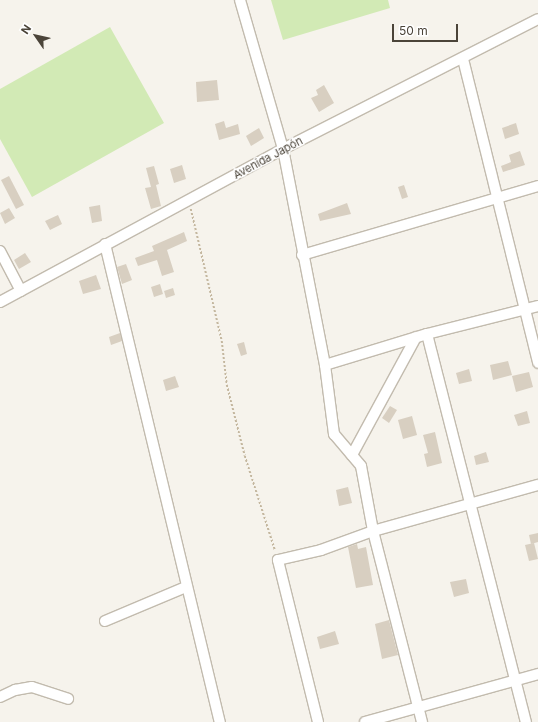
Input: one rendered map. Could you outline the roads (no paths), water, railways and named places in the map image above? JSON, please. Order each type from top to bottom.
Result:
[{"type":"street","points":[[240,0],[283,149],[302,255],[325,365],[334,434],[361,466],[373,531],[422,722]]},
{"type":"street","name":"Avenida Japón","points":[[0,302],[283,149],[537,22]]},
{"type":"street","points":[[463,59],[499,198],[524,309],[538,363]]},
{"type":"street","points":[[302,255],[538,186]]},
{"type":"street","points":[[105,244],[186,587],[220,722]]},
{"type":"street","points":[[0,251],[21,290]]},
{"type":"street","points":[[325,365],[416,337],[538,306]]},
{"type":"street","points":[[427,334],[472,502],[514,680],[526,722]]},
{"type":"street","points":[[352,455],[416,337]]},
{"type":"street","points":[[318,722],[278,560],[321,550],[373,531],[472,502],[538,485]]},
{"type":"street","points":[[105,621],[186,587]]},
{"type":"street","points":[[365,722],[538,674]]},
{"type":"street","points":[[0,697],[15,690],[32,687],[68,699]]}]
